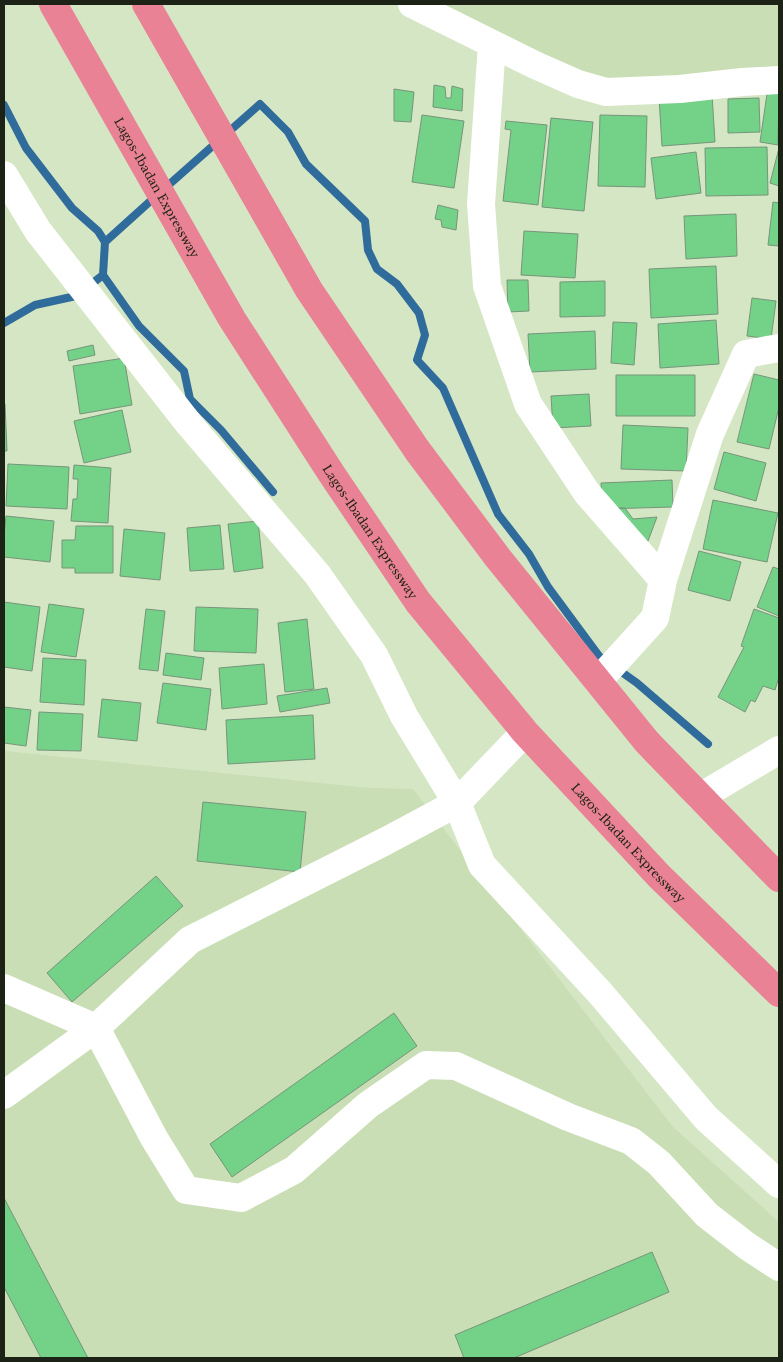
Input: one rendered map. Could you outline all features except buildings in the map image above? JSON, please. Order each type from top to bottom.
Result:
[{"type":"highway","name":"Lagos-Ibadan Expressway","points":[[53,4],[232,319],[331,473],[418,602],[525,732],[658,876],[779,993]]},
{"type":"highway","points":[[146,4],[309,290],[417,450],[498,558],[647,742],[779,878]]},
{"type":"street","points":[[412,4],[534,66],[578,84],[606,92],[680,89],[779,80]]},
{"type":"street","points":[[492,44],[481,204],[487,286],[528,404],[587,493],[663,580]]},
{"type":"street","points":[[4,175],[38,231],[189,424],[317,574],[374,655],[404,716],[457,803],[482,865],[601,994],[706,1118],[779,1184]]},
{"type":"street","points":[[598,682],[655,618],[663,580],[710,434],[746,354],[779,348]]},
{"type":"street","points":[[4,1095],[96,1028],[190,940],[457,803],[525,732]]},
{"type":"street","points":[[700,796],[779,750]]},
{"type":"street","points":[[4,988],[96,1028],[154,1138],[186,1190],[241,1198],[294,1170],[368,1105],[426,1065],[456,1066],[568,1117],[631,1141],[660,1163],[707,1215],[747,1246],[779,1267]]},
{"type":"shaded area","points":[[427,4],[779,4],[779,69],[570,81]]},
{"type":"shaded area","points":[[4,751],[369,788],[413,789],[673,1127],[779,1222],[779,1358],[4,1358]]},
{"type":"waterway","points":[[164,189],[260,104],[288,132],[306,164],[365,221],[368,250],[377,269],[397,284],[419,313],[425,335],[417,360],[443,388],[498,514],[529,554],[548,587],[599,656],[637,683],[708,744]]},
{"type":"waterway","points":[[4,105],[26,148],[72,208],[98,231],[105,242]]},
{"type":"waterway","points":[[4,323],[35,305],[76,296],[103,275],[105,242],[156,196]]},
{"type":"waterway","points":[[103,275],[139,326],[184,371],[190,399],[221,430],[273,492]]}]
